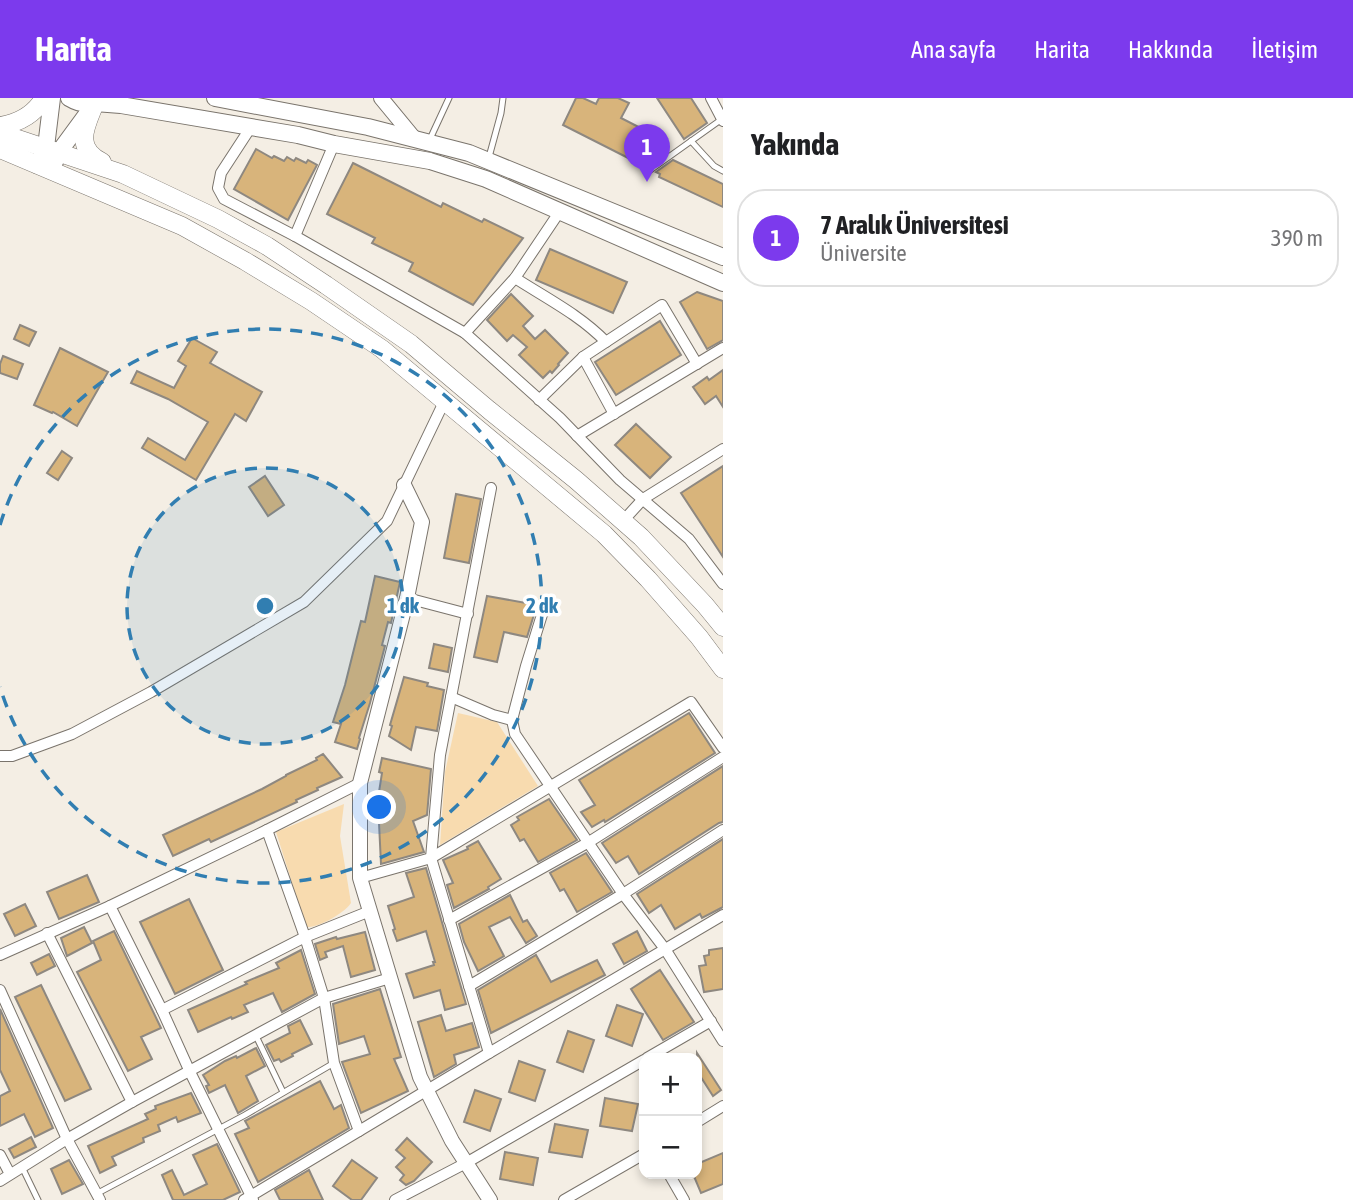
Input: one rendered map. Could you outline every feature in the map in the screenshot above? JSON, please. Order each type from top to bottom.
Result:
[{"type":"highway","points":[[0,125],[15,124],[32,113],[44,98]]},
{"type":"highway","points":[[99,100],[83,132],[84,146],[97,160],[267,246],[400,336],[623,521],[723,627]]},
{"type":"highway","points":[[0,133],[123,174]]},
{"type":"highway","points":[[0,149],[182,226],[246,261],[382,349],[604,534],[648,579],[723,669]]},
{"type":"main road","points":[[52,98],[52,149]]},
{"type":"main road","points":[[69,98],[78,103],[86,104],[99,100],[430,161],[486,179],[723,283]]},
{"type":"main road","points":[[215,98],[368,127],[469,153],[723,257]]},
{"type":"main road","points":[[44,168],[52,149],[99,100]]},
{"type":"street","points":[[380,98],[421,140]]},
{"type":"street","points":[[711,98],[722,120]]},
{"type":"street","points":[[251,127],[221,173],[218,188],[224,200],[295,236],[465,333],[578,436],[620,480],[689,539],[723,584]]},
{"type":"street","points":[[295,236],[334,144]]},
{"type":"street","points":[[465,333],[515,278],[560,211]]},
{"type":"street","points":[[515,278],[593,328],[606,342]]},
{"type":"street","points":[[539,400],[583,357],[662,304],[697,364]]},
{"type":"street","points":[[578,436],[723,348]]},
{"type":"street","points":[[583,357],[614,414]]},
{"type":"street","points":[[0,756],[12,756],[72,734],[151,692],[304,602],[387,521],[444,402]]},
{"type":"street","points":[[623,521],[643,499],[723,449]]},
{"type":"street","points":[[404,485],[422,522],[407,598],[360,783],[360,878],[420,1077],[452,1141],[489,1200]]},
{"type":"street","points":[[489,1053],[431,858],[440,755],[491,488]]},
{"type":"street","points":[[407,598],[468,614]]},
{"type":"street","points":[[545,606],[512,720],[515,734],[664,950],[723,1041]]},
{"type":"street","points":[[451,696],[493,715],[512,720]]},
{"type":"street","points":[[360,878],[431,858],[691,702],[723,748]]},
{"type":"street","points":[[449,920],[589,842],[723,757]]},
{"type":"street","points":[[0,955],[110,906],[360,783]]},
{"type":"street","points":[[267,830],[324,998],[334,1063],[359,1130]]},
{"type":"street","points":[[469,986],[623,894],[723,830]]},
{"type":"street","points":[[110,906],[219,1128],[249,1199],[359,1130],[723,915]]},
{"type":"street","points":[[162,1010],[305,937],[370,911]]},
{"type":"street","points":[[47,933],[132,1102]]},
{"type":"street","points":[[0,1154],[5,1177],[132,1102],[324,998],[390,978]]},
{"type":"street","points":[[0,990],[67,1139],[97,1198]]},
{"type":"street","points":[[655,1053],[710,1021]]},
{"type":"street","points":[[396,1200],[466,1163],[639,1062]]},
{"type":"street","points":[[702,1119],[723,1107]]},
{"type":"street","points":[[564,1200],[639,1157]]},
{"type":"street","points":[[672,1179],[684,1200]]},
{"type":"lane","points":[[421,140],[449,98]]},
{"type":"lane","points":[[488,160],[503,98]]},
{"type":"lane","points":[[649,171],[722,120]]},
{"type":"lane","points":[[691,141],[714,166],[723,171]]},
{"type":"lane","points":[[255,1034],[283,1093]]},
{"type":"lane","points":[[97,1198],[334,1063]]},
{"type":"lane","points":[[22,1167],[38,1200]]},
{"type":"shaded area","points":[[458,713],[497,722],[538,786],[440,845],[445,772]]},
{"type":"shaded area","points":[[344,804],[340,836],[351,903],[331,919],[306,927],[276,832]]},
{"type":"building","points":[[576,98],[596,104],[599,98],[618,98],[629,103],[621,118],[662,139],[656,152],[663,155],[646,167],[563,125]]},
{"type":"building","points":[[657,98],[691,98],[707,123],[684,139]]},
{"type":"building","points":[[256,149],[272,158],[274,156],[284,161],[287,157],[294,161],[296,158],[317,165],[288,220],[234,189]]},
{"type":"building","points":[[673,160],[723,184],[723,207],[659,177],[660,174],[656,172]]},
{"type":"building","points":[[353,163],[441,207],[443,203],[523,238],[473,305],[409,271],[413,263],[372,243],[375,238],[327,214]]},
{"type":"building","points":[[550,249],[627,282],[613,313],[536,280]]},
{"type":"building","points":[[697,292],[723,301],[723,340],[707,349],[680,302]]},
{"type":"building","points":[[511,294],[533,316],[523,326],[535,339],[545,330],[568,353],[552,373],[550,371],[543,378],[519,355],[527,347],[513,335],[507,341],[487,320]]},
{"type":"building","points":[[660,321],[681,355],[616,395],[595,362]]},
{"type":"building","points":[[20,325],[36,332],[29,346],[14,339]]},
{"type":"building","points":[[192,338],[217,352],[210,363],[262,392],[246,421],[235,414],[196,480],[142,448],[148,438],[185,460],[208,422],[168,399],[131,383],[137,371],[174,388],[186,366],[178,361]]},
{"type":"building","points":[[60,348],[108,372],[77,426],[34,405]]},
{"type":"building","points":[[3,356],[23,364],[17,379],[0,373]]},
{"type":"building","points":[[723,370],[723,407],[716,396],[705,404],[693,387]]},
{"type":"building","points":[[636,424],[671,457],[650,478],[615,445]]},
{"type":"building","points":[[62,451],[72,458],[58,480],[47,473]]},
{"type":"building","points":[[723,466],[723,557],[681,493]]},
{"type":"building","points":[[265,476],[284,505],[268,516],[249,487]]},
{"type":"building","points":[[456,494],[481,499],[469,563],[444,558]]},
{"type":"building","points":[[375,576],[400,582],[357,749],[335,742],[341,724],[333,722],[361,621],[365,622]]},
{"type":"building","points":[[487,596],[537,605],[527,637],[504,632],[497,662],[474,657]]},
{"type":"building","points":[[434,644],[452,648],[448,672],[429,668]]},
{"type":"building","points":[[404,677],[444,690],[437,731],[416,727],[411,750],[389,736]]},
{"type":"building","points":[[689,713],[715,753],[605,822],[604,820],[592,827],[581,812],[595,805],[579,780]]},
{"type":"building","points":[[323,754],[342,777],[317,788],[318,790],[296,800],[297,802],[211,842],[209,839],[173,856],[163,835],[262,789],[317,760],[316,758]]},
{"type":"building","points":[[382,758],[431,769],[427,815],[413,821],[424,852],[381,864],[379,792],[382,773],[379,772]]},
{"type":"building","points":[[723,766],[723,822],[639,874],[628,856],[616,863],[602,843]]},
{"type":"building","points":[[549,799],[577,840],[538,862],[524,839],[520,841],[511,825],[519,820],[517,817]]},
{"type":"building","points":[[723,839],[723,907],[702,918],[700,914],[675,929],[661,905],[649,913],[637,894]]},
{"type":"building","points":[[478,841],[501,879],[488,887],[489,889],[454,908],[447,885],[453,883],[443,860],[468,849],[467,847]]},
{"type":"building","points":[[586,853],[612,892],[577,912],[564,889],[560,891],[550,873]]},
{"type":"building","points":[[426,868],[466,1004],[445,1010],[440,990],[414,998],[406,974],[434,965],[435,962],[426,931],[397,941],[388,906],[414,897],[406,873]]},
{"type":"building","points":[[87,875],[99,902],[59,919],[47,892]]},
{"type":"building","points":[[510,895],[523,922],[527,920],[537,936],[526,943],[510,917],[489,927],[504,956],[478,971],[464,942],[459,924]]},
{"type":"building","points":[[189,899],[223,970],[175,994],[140,922]]},
{"type":"building","points":[[25,904],[36,926],[15,936],[4,914]]},
{"type":"building","points":[[84,927],[92,943],[67,956],[61,938]]},
{"type":"building","points":[[114,931],[161,1028],[141,1037],[152,1059],[128,1071],[77,972],[101,960],[93,941]]},
{"type":"building","points":[[637,931],[647,951],[624,964],[613,944]]},
{"type":"building","points":[[365,932],[375,970],[351,977],[343,946],[325,952],[327,957],[320,960],[315,944]]},
{"type":"building","points":[[723,948],[723,989],[704,992],[699,966],[706,965],[704,956],[709,955],[709,950]]},
{"type":"building","points":[[301,950],[315,994],[282,1012],[273,993],[244,1005],[248,1012],[198,1032],[188,1010],[279,968],[276,963]]},
{"type":"building","points":[[49,954],[55,966],[37,975],[31,963]]},
{"type":"building","points":[[536,955],[551,982],[597,960],[605,975],[491,1033],[478,990]]},
{"type":"building","points":[[660,970],[694,1022],[663,1040],[631,989]]},
{"type":"building","points":[[41,985],[91,1089],[65,1101],[15,997]]},
{"type":"building","points":[[380,989],[401,1057],[394,1059],[408,1091],[361,1113],[342,1062],[370,1054],[364,1036],[339,1044],[333,1004]]},
{"type":"building","points":[[617,1005],[643,1014],[632,1046],[606,1036]]},
{"type":"building","points":[[0,1009],[53,1128],[35,1137],[24,1114],[0,1126],[0,1096],[10,1091],[0,1070]]},
{"type":"building","points":[[441,1015],[446,1031],[472,1023],[479,1047],[454,1055],[456,1064],[434,1077],[418,1022]]},
{"type":"building","points":[[300,1020],[312,1044],[281,1062],[279,1059],[274,1061],[266,1045],[290,1033],[288,1026]]},
{"type":"building","points":[[568,1031],[594,1040],[583,1072],[557,1062]]},
{"type":"building","points":[[256,1048],[265,1066],[246,1076],[258,1101],[238,1113],[225,1085],[209,1093],[206,1086],[209,1085],[203,1075],[225,1061]]},
{"type":"building","points":[[519,1061],[545,1070],[535,1101],[509,1092]]},
{"type":"building","points":[[702,1061],[721,1090],[713,1096],[702,1079]]},
{"type":"building","points":[[320,1081],[334,1109],[341,1105],[349,1128],[258,1182],[235,1134],[249,1128],[245,1121]]},
{"type":"building","points":[[475,1090],[501,1099],[490,1131],[464,1122]]},
{"type":"building","points":[[191,1093],[201,1113],[178,1122],[176,1117],[158,1125],[160,1131],[112,1157],[116,1165],[100,1173],[88,1146],[148,1119],[145,1114],[156,1109],[155,1106]]},
{"type":"building","points":[[605,1098],[638,1104],[632,1131],[600,1126]]},
{"type":"building","points":[[555,1124],[588,1130],[582,1157],[549,1152]]},
{"type":"building","points":[[31,1137],[36,1147],[14,1158],[9,1149]]},
{"type":"building","points":[[407,1138],[432,1162],[414,1181],[406,1185],[400,1180],[404,1175],[396,1167],[405,1158],[396,1150]]},
{"type":"building","points":[[217,1144],[240,1192],[223,1200],[173,1200],[162,1175],[172,1170],[184,1195],[207,1184],[193,1155]]},
{"type":"building","points":[[505,1152],[538,1158],[533,1185],[500,1179]]},
{"type":"building","points":[[723,1153],[723,1184],[701,1193],[695,1179],[702,1179],[702,1162]]},
{"type":"building","points":[[69,1160],[83,1184],[62,1194],[51,1169]]},
{"type":"building","points":[[352,1160],[377,1178],[361,1200],[352,1200],[333,1186]]},
{"type":"building","points":[[309,1170],[323,1200],[280,1200],[275,1190]]},
{"type":"place","name":"7 Aralık Üniversitesi","points":[[647,182]]}]
